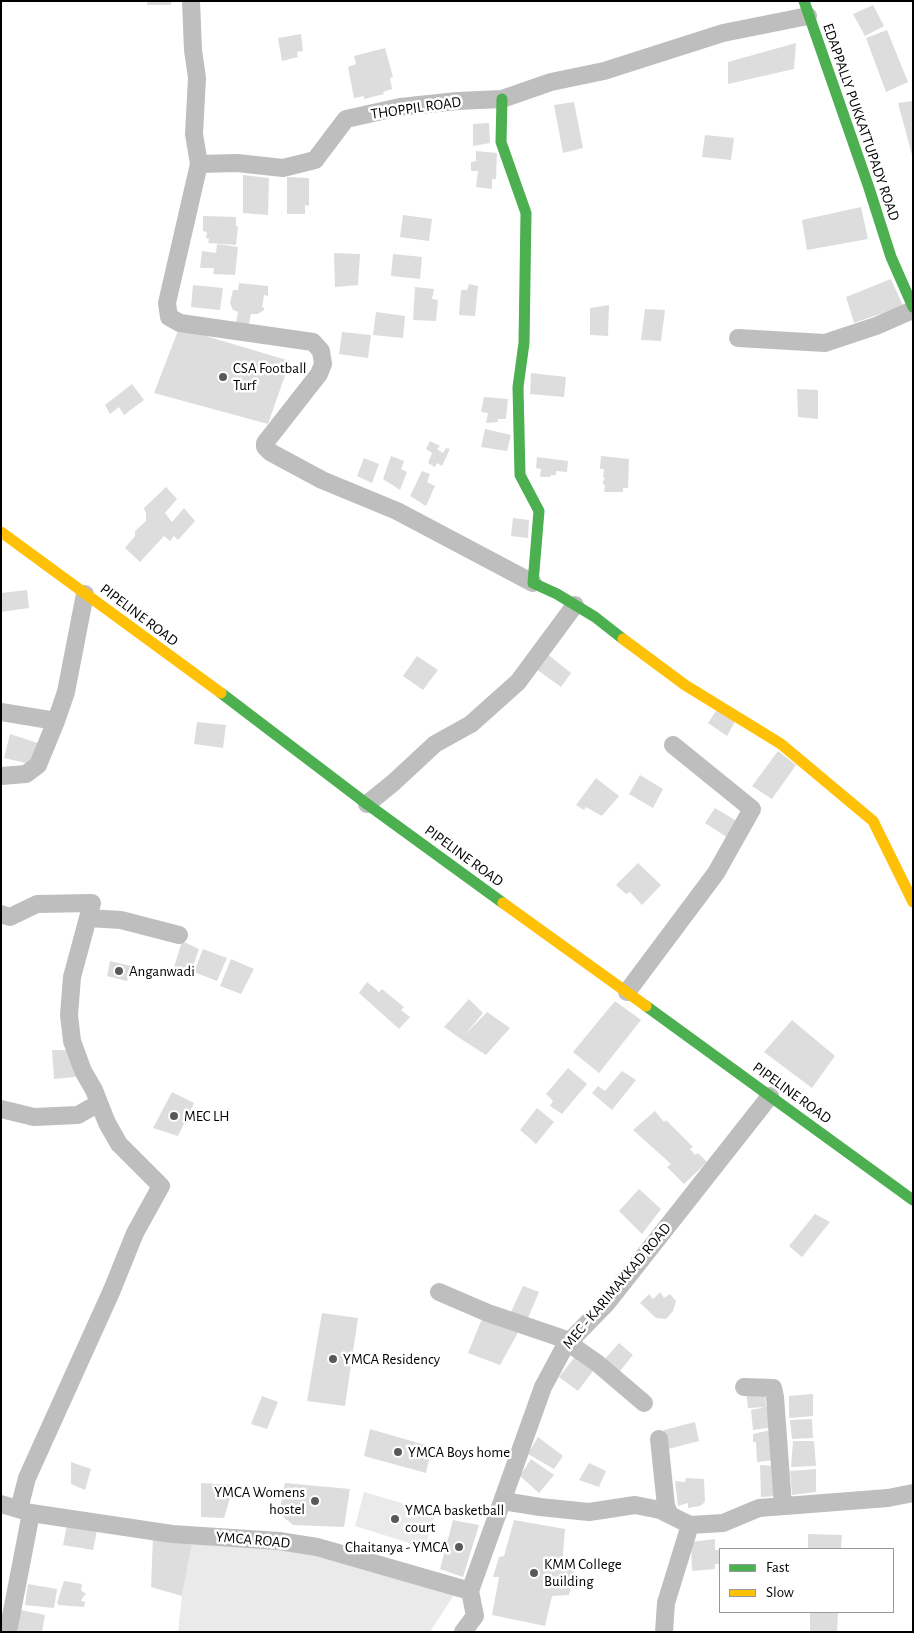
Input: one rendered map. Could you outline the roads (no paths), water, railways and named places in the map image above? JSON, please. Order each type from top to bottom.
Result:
[{"type":"street","points":[[191,1],[193,50],[197,78],[194,134],[199,164],[167,303],[169,317],[180,323],[313,342],[321,351],[323,364],[319,374],[265,442],[265,447],[270,452],[322,480],[397,511],[533,583],[558,594],[595,617],[685,685],[781,744],[873,821],[913,902]]},
{"type":"street","name":"THOPPIL ROAD","points":[[199,164],[237,163],[284,168],[315,160],[346,119],[400,107],[457,101],[502,99],[551,82],[604,71],[806,8]]},
{"type":"street","name":"EDAPPALLY PUKKATTUPADY ROAD","points":[[806,8],[869,188],[890,257],[913,309]]},
{"type":"street","points":[[502,99],[501,142],[526,213],[524,344],[518,387],[520,475],[539,511],[533,583]]},
{"type":"street","points":[[738,338],[825,343],[876,326],[913,309]]},
{"type":"street","name":"PIPELINE ROAD","points":[[1,532],[279,736],[367,804],[913,1200]]},
{"type":"street","points":[[1,776],[26,774],[38,766],[66,692],[85,594]]},
{"type":"street","points":[[367,804],[393,784],[435,744],[470,724],[518,682],[576,605]]},
{"type":"street","points":[[1,712],[56,721]]},
{"type":"street","points":[[627,992],[716,873],[752,809],[673,745]]},
{"type":"street","points":[[1,914],[10,917],[38,904],[92,903],[72,977],[69,1015],[72,1041],[83,1071],[94,1090],[106,1123],[119,1144],[161,1186],[135,1233],[112,1290],[27,1478],[25,1511],[8,1632]]},
{"type":"street","points":[[88,918],[121,920],[179,935]]},
{"type":"street","name":"MEC - KARIMAKKAD ROAD","points":[[470,1591],[542,1387],[565,1346],[607,1303],[770,1096]]},
{"type":"street","points":[[1,1109],[34,1117],[78,1115],[99,1103]]},
{"type":"street","points":[[439,1292],[488,1313],[570,1341],[577,1349],[597,1363],[644,1403]]},
{"type":"street","points":[[744,1387],[773,1388],[783,1506]]},
{"type":"street","points":[[659,1438],[666,1506],[670,1515]]},
{"type":"street","points":[[502,1501],[589,1512],[635,1505],[660,1510],[690,1525],[723,1523],[759,1508],[888,1498],[913,1493]]},
{"type":"street","name":"YMCA ROAD","points":[[1,1504],[25,1511],[172,1534],[279,1541],[317,1548],[470,1591]]},
{"type":"street","points":[[664,1632],[666,1603],[690,1525]]},
{"type":"street","points":[[463,1632],[475,1616],[470,1591]]},
{"type":"place","name":"CSA Football Turf","points":[[223,377]]},
{"type":"place","name":"Anganwadi","points":[[119,971]]},
{"type":"place","name":"MEC LH","points":[[174,1116]]},
{"type":"place","name":"YMCA Residency","points":[[333,1359]]},
{"type":"place","name":"YMCA Boys home","points":[[398,1452]]},
{"type":"place","name":"YMCA Womens hostel","points":[[315,1501]]},
{"type":"place","name":"YMCA basketball court","points":[[395,1519]]},
{"type":"place","name":"Chaitanya - YMCA","points":[[459,1547]]},
{"type":"place","name":"KMM College Building","points":[[534,1573]]}]
